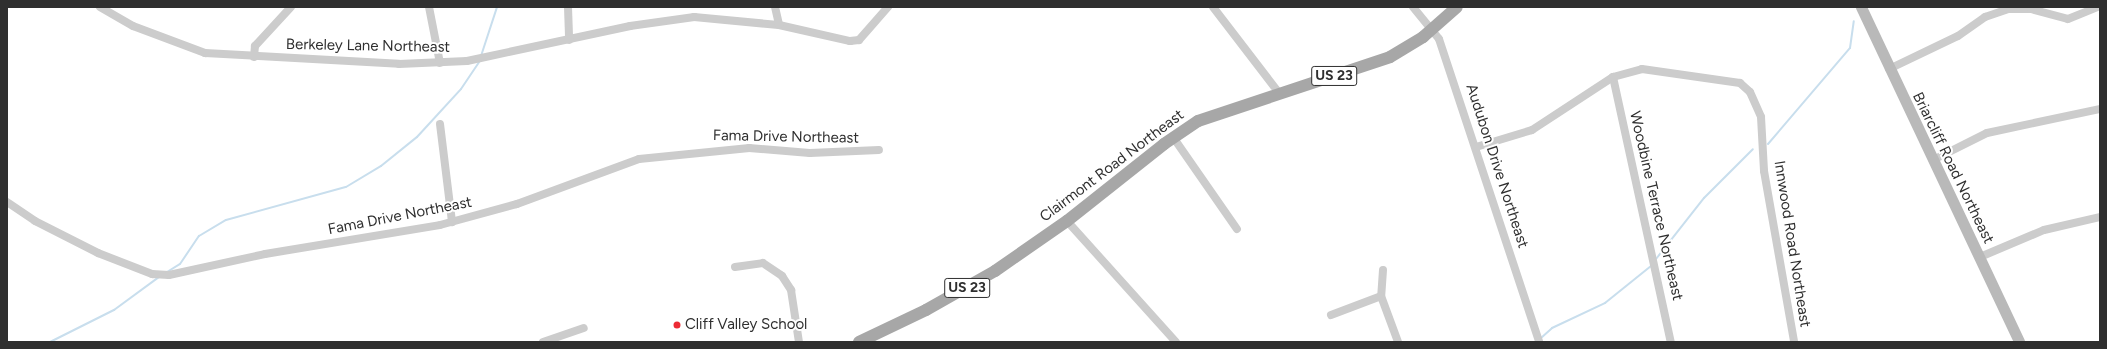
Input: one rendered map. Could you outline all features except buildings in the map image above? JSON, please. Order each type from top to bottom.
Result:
[{"type":"main road","name":"Clairmont Road Northeast","points":[[859,342],[966,288],[1067,221],[1173,137],[1224,110],[1390,56],[1433,29],[1457,7]]},
{"type":"main road","name":"Briarcliff Road Northeast","points":[[1861,7],[2019,342]]},
{"type":"street","name":"Berkeley Lane Northeast","points":[[100,7],[133,26],[205,53],[343,63],[466,61],[694,17],[779,25],[850,41],[859,40],[888,7]]},
{"type":"street","points":[[254,57],[255,46],[291,7]]},
{"type":"street","points":[[430,7],[440,62]]},
{"type":"street","points":[[568,7],[569,40]]},
{"type":"street","points":[[775,7],[779,25]]},
{"type":"street","points":[[1213,7],[1279,93]]},
{"type":"street","name":"Audubon Drive Northeast","points":[[1413,7],[1433,29],[1476,147],[1539,342]]},
{"type":"street","points":[[1889,69],[1958,36],[1985,17],[2008,9],[2031,9],[2068,19],[2097,7]]},
{"type":"street","name":"Innwood Road Northeast","points":[[1476,147],[1532,130],[1613,77],[1642,69],[1740,83],[1750,92],[1761,116],[1764,171],[1794,342]]},
{"type":"street","name":"Woodbine Terrace Northeast","points":[[1613,77],[1671,342]]},
{"type":"street","points":[[1933,160],[1987,133],[2100,109]]},
{"type":"street","points":[[440,124],[452,222]]},
{"type":"street","points":[[1173,137],[1237,229]]},
{"type":"street","name":"Fama Drive Northeast","points":[[7,202],[35,221],[98,253],[152,274],[169,275],[265,254],[452,222],[517,204],[638,158],[729,149],[810,153],[879,150]]},
{"type":"street","points":[[1980,257],[2044,230],[2100,217]]},
{"type":"street","points":[[1067,221],[1176,342]]},
{"type":"street","points":[[735,267],[763,263],[782,276],[791,290],[798,342]]},
{"type":"street","points":[[1383,270],[1381,296],[1398,342]]},
{"type":"street","points":[[1331,315],[1381,296]]},
{"type":"street","points":[[543,342],[584,328]]},
{"type":"waterway","points":[[481,56],[497,7]]},
{"type":"waterway","points":[[1768,144],[1850,48],[1854,21]]},
{"type":"waterway","points":[[167,272],[180,264],[199,236],[226,220],[346,187],[381,166],[417,137],[461,89],[480,61]]},
{"type":"waterway","points":[[1656,259],[1704,198],[1753,149]]},
{"type":"waterway","points":[[1541,338],[1552,328],[1605,303],[1651,266]]},
{"type":"waterway","points":[[50,342],[114,310],[159,277]]},
{"type":"place","name":"Cliff Valley School","points":[[677,325]]}]
